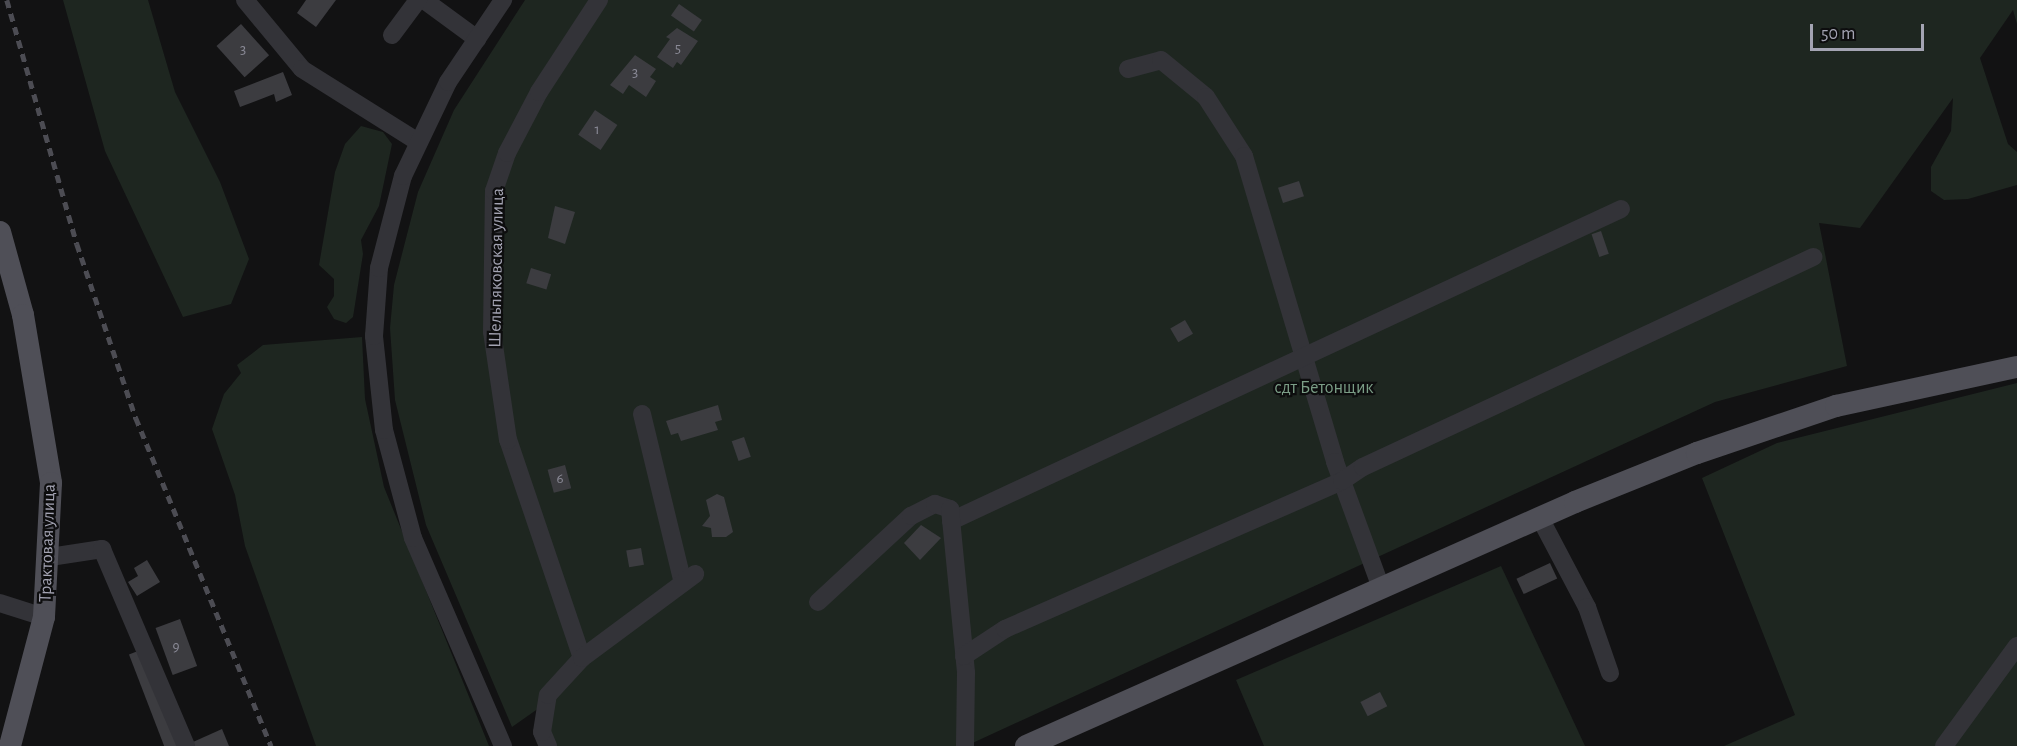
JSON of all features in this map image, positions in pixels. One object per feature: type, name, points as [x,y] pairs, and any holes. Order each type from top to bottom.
[{"type":"main road","name":"Трактовая улица","points":[[0,232],[23,315],[47,452],[50,557],[44,617],[10,746]]},
{"type":"main road","points":[[1026,746],[1540,518],[1697,453],[1836,406],[2017,368]]},
{"type":"street","points":[[245,0],[302,69],[417,141]]},
{"type":"street","points":[[392,35],[418,0]]},
{"type":"street","points":[[424,0],[477,39]]},
{"type":"street","points":[[503,0],[477,39],[417,141],[403,176],[379,268],[375,370],[384,430],[413,538],[503,746]]},
{"type":"street","name":"Шельпяковская улица","points":[[582,658],[508,440],[492,332],[494,191],[507,153],[539,92],[599,0]]},
{"type":"street","points":[[1128,69],[1161,60],[1206,97],[1244,156],[1303,359],[1342,481],[1381,588]]},
{"type":"street","points":[[951,521],[1303,359],[1620,209]]},
{"type":"street","points":[[964,656],[1005,629],[1342,481],[1363,467],[1813,257]]},
{"type":"street","points":[[548,746],[542,732],[548,695],[582,658],[689,579],[642,414]]},
{"type":"street","points":[[818,602],[911,516],[934,504],[950,509],[964,656],[965,746]]},
{"type":"street","points":[[1540,518],[1587,607],[1610,673]]},
{"type":"street","points":[[50,557],[102,549],[186,746]]},
{"type":"street","points":[[0,603],[44,617]]},
{"type":"street","points":[[1944,746],[2017,646]]},
{"type":"green space","points":[[63,0],[148,0],[175,92],[220,182],[249,259],[231,304],[183,317],[105,151]]},
{"type":"green space","name":"сдт Бетонщик","points":[[525,0],[2017,0],[2017,24],[2013,10],[1980,58],[2008,144],[2017,152],[2017,185],[1968,199],[1944,200],[1931,191],[1931,167],[1951,131],[1953,98],[1860,228],[1819,223],[1847,366],[1715,402],[966,746],[551,746],[549,701],[512,727],[426,525],[395,400],[390,328],[394,285],[418,192],[454,110]]},
{"type":"green space","points":[[361,126],[383,132],[392,144],[379,206],[361,240],[363,254],[353,317],[346,323],[334,319],[327,307],[334,296],[334,279],[319,265],[335,172],[345,144]]},
{"type":"green space","points":[[362,337],[365,399],[384,487],[489,746],[316,746],[245,546],[235,495],[212,429],[224,394],[241,373],[237,365],[263,345]]},
{"type":"green space","points":[[2017,383],[2017,746],[1724,746],[1795,715],[1702,478],[1777,443]]},
{"type":"green space","points":[[1501,566],[1585,746],[1264,746],[1236,680]]},
{"type":"building","points":[[306,0],[336,0],[316,27],[297,13]]},
{"type":"building","points":[[679,4],[702,20],[694,32],[671,15]]},
{"type":"building","points":[[241,24],[269,55],[245,77],[216,46]]},
{"type":"building","points":[[677,28],[698,41],[681,65],[677,62],[673,68],[657,57],[670,39],[666,37]]},
{"type":"building","points":[[635,55],[656,69],[650,77],[656,81],[646,97],[629,85],[623,94],[610,85]]},
{"type":"building","points":[[283,72],[292,95],[276,102],[274,94],[240,107],[234,91]]},
{"type":"building","points":[[595,110],[617,125],[601,150],[578,135]]},
{"type":"building","points":[[1299,181],[1304,196],[1283,203],[1278,188]]},
{"type":"building","points":[[555,206],[575,212],[565,244],[548,238]]},
{"type":"building","points":[[1601,231],[1609,254],[1599,257],[1592,234]]},
{"type":"building","points":[[531,268],[551,274],[546,289],[526,283]]},
{"type":"building","points":[[1185,320],[1193,334],[1178,342],[1170,328]]},
{"type":"building","points":[[718,405],[722,420],[715,422],[718,430],[681,441],[678,433],[671,435],[666,421]]},
{"type":"building","points":[[744,437],[751,457],[739,461],[732,441]]},
{"type":"building","points":[[565,465],[571,488],[554,493],[548,470]]},
{"type":"building","points":[[717,494],[724,497],[733,532],[726,537],[712,537],[711,528],[702,526],[710,516],[706,500]]},
{"type":"building","points":[[921,525],[941,538],[920,560],[904,543]]},
{"type":"building","points":[[641,548],[644,565],[629,567],[626,551]]},
{"type":"building","points":[[147,560],[160,582],[137,596],[128,582],[138,576],[134,568]]},
{"type":"building","points":[[1550,563],[1557,578],[1524,594],[1516,579]]},
{"type":"building","points":[[180,619],[197,666],[173,675],[156,628]]},
{"type":"building","points":[[143,649],[180,746],[164,746],[129,654]]},
{"type":"building","points":[[1380,692],[1387,706],[1368,716],[1360,702]]},
{"type":"building","points":[[222,729],[229,746],[195,746],[193,742]]},
{"type":"railway","points":[[7,0],[77,244],[136,418],[271,746]]}]
